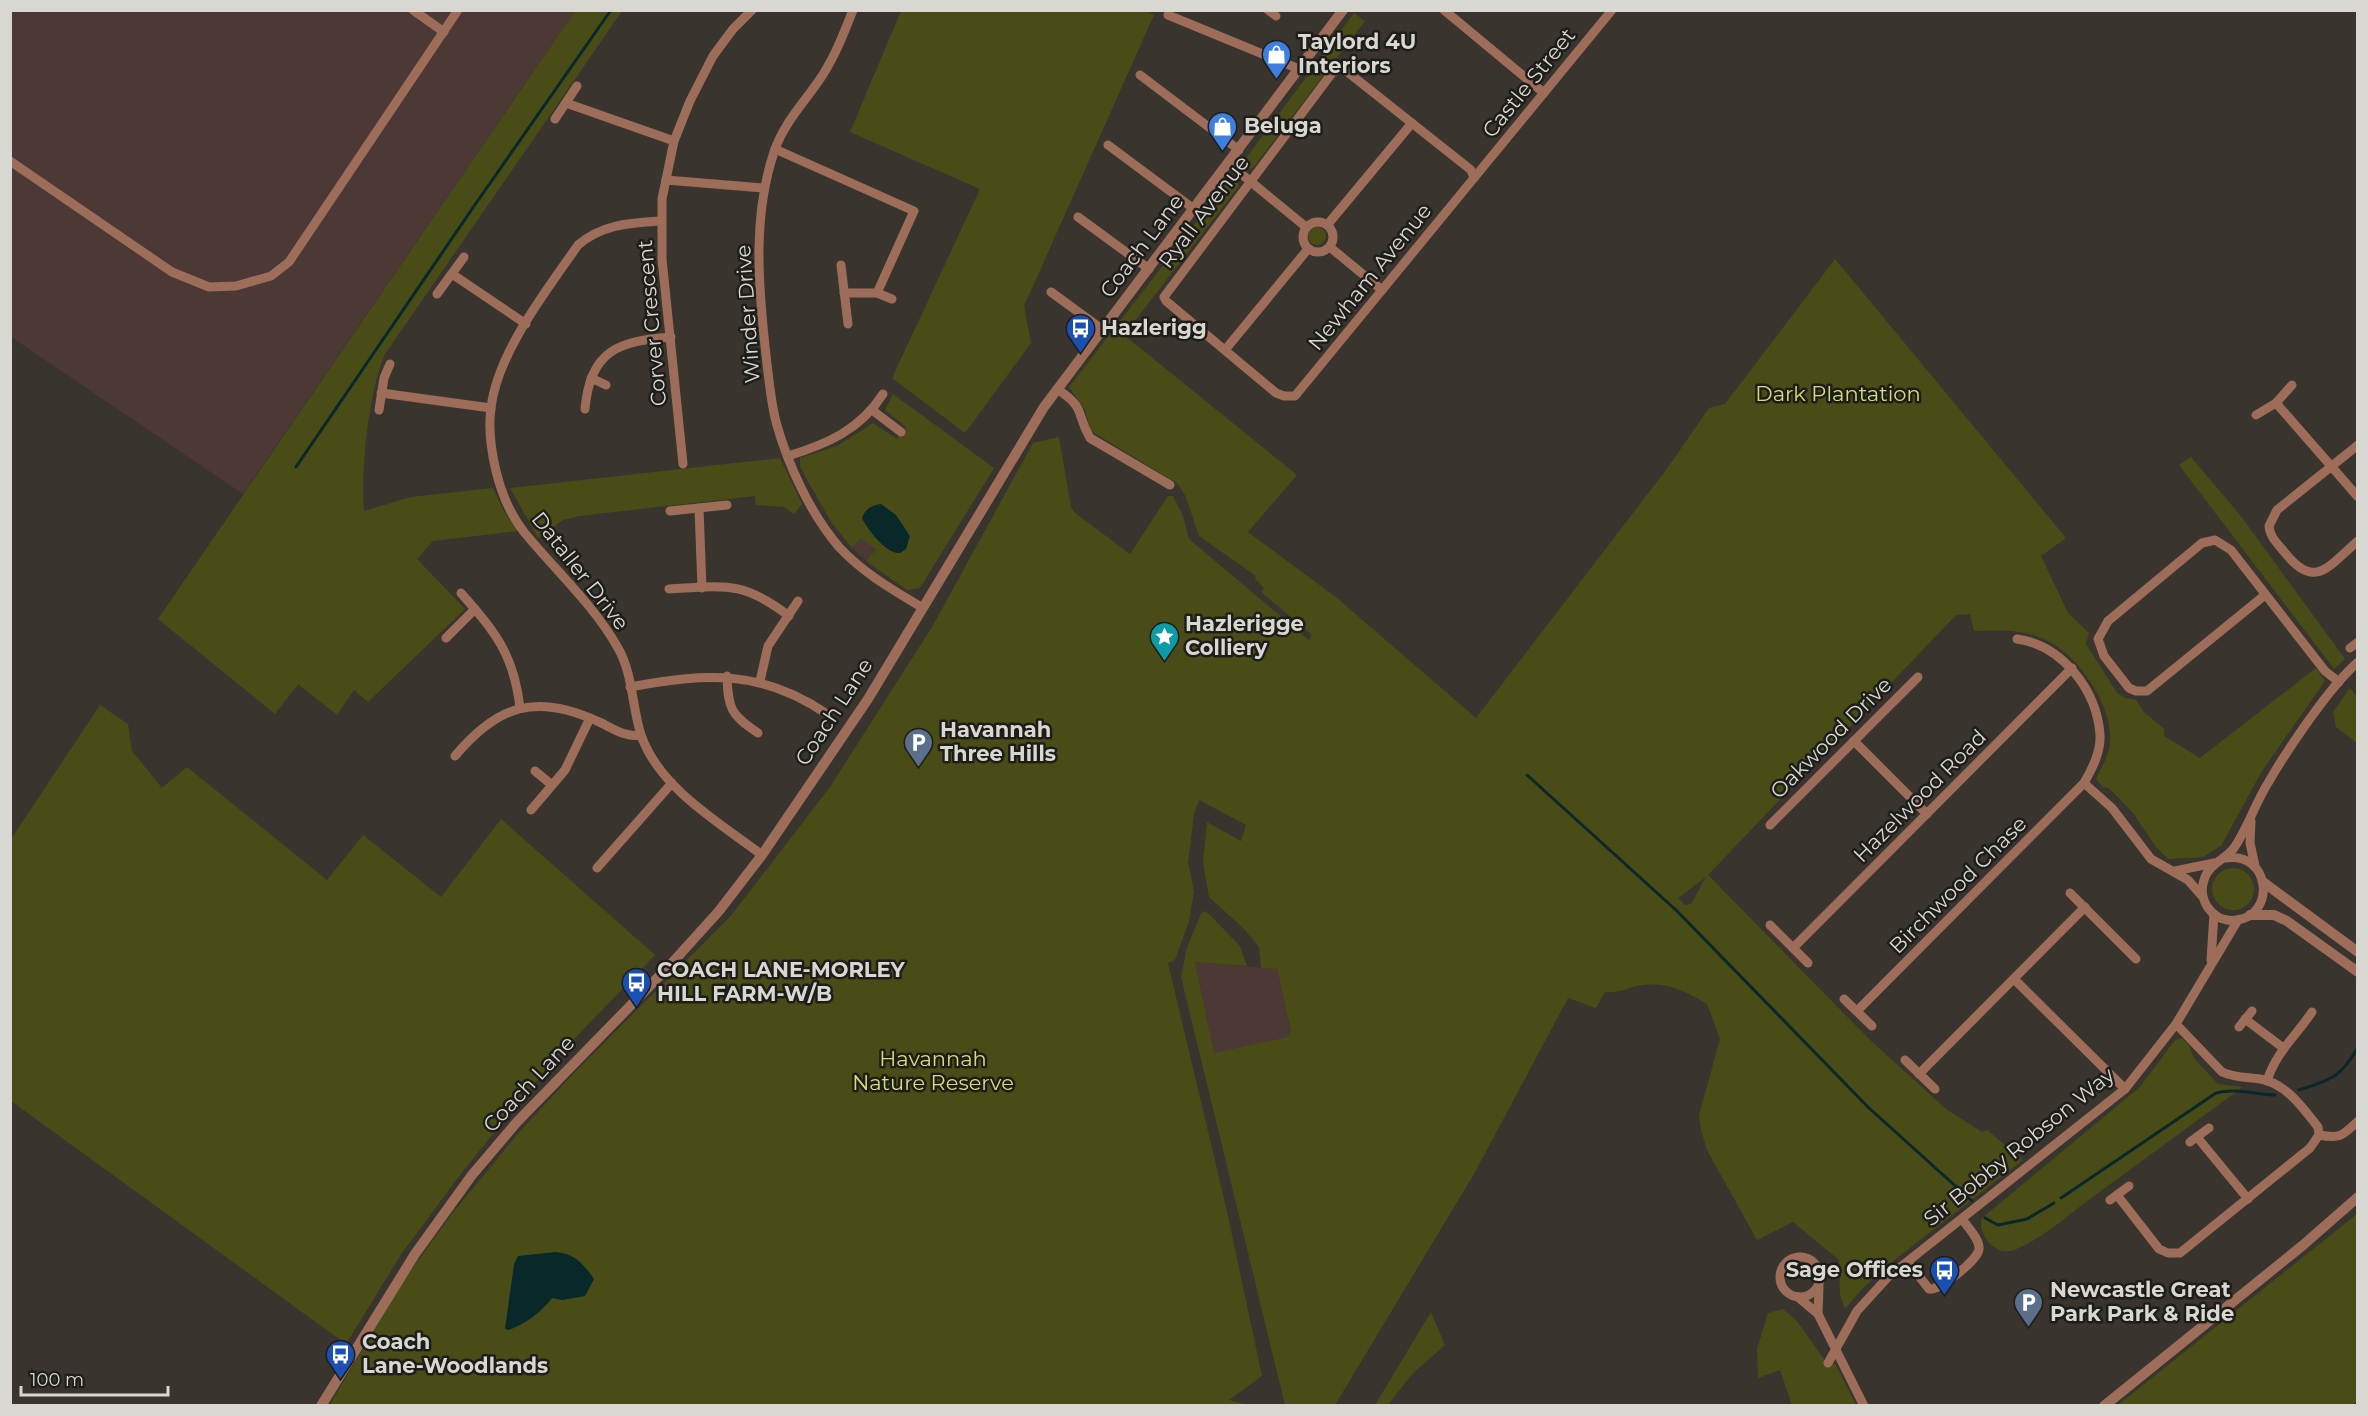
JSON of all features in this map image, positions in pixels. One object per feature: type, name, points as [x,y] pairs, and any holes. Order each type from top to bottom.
[{"type":"street","points":[[413,10],[444,32]]},
{"type":"street","points":[[10,161],[172,272],[209,288],[236,286],[271,276],[288,262],[458,10]]},
{"type":"street","name":"Winder Drive","points":[[853,10],[838,47],[822,75],[800,103],[775,149],[763,188],[758,247],[759,292],[776,419],[788,456],[819,520],[838,546],[861,570],[923,609]]},
{"type":"street","points":[[1444,10],[1544,93]]},
{"type":"street","name":"Castle Street","points":[[1472,174],[1544,93],[1612,10]]},
{"type":"street","name":"Corver Crescent","points":[[683,464],[660,221],[666,180],[681,120],[713,56],[733,29],[751,11]]},
{"type":"street","name":"Coach Lane","points":[[321,1406],[414,1254],[472,1175],[517,1122],[719,911],[762,855],[868,699],[1023,439],[1057,389],[1239,150],[1339,12]]},
{"type":"street","points":[[1168,15],[1299,69]]},
{"type":"street","name":"Ryall Avenue","points":[[1225,350],[1166,301],[1166,292],[1332,73],[1339,69],[1345,70],[1412,123]]},
{"type":"street","points":[[1140,75],[1239,150]]},
{"type":"street","points":[[555,119],[577,86]]},
{"type":"street","points":[[566,103],[674,141]]},
{"type":"street","points":[[1328,224],[1412,123],[1472,174]]},
{"type":"street","points":[[1108,145],[1194,209]]},
{"type":"street","points":[[775,149],[914,211],[877,292]]},
{"type":"street","points":[[1228,164],[1306,227]]},
{"type":"street","name":"Newham Avenue","points":[[1225,350],[1276,393],[1295,396],[1382,290],[1472,174]]},
{"type":"street","points":[[666,180],[763,188]]},
{"type":"street","points":[[1078,217],[1149,269]]},
{"type":"street","name":"Dataller Drive","points":[[660,221],[622,223],[588,236],[578,245],[507,357],[491,408],[490,434],[493,458],[508,507],[522,530],[594,614],[618,648],[646,748],[672,783],[690,800],[762,855]]},
{"type":"street","points":[[1320,222],[1328,224],[1332,229],[1334,239],[1330,248],[1322,252],[1308,249],[1303,235],[1306,227],[1320,222]]},
{"type":"street","points":[[1330,248],[1382,290]]},
{"type":"street","points":[[1225,350],[1308,249]]},
{"type":"street","points":[[437,294],[464,256]]},
{"type":"street","points":[[841,265],[848,324]]},
{"type":"street","points":[[452,274],[526,324]]},
{"type":"street","points":[[844,293],[877,292],[892,299]]},
{"type":"street","points":[[1051,292],[1102,330]]},
{"type":"street","points":[[585,409],[591,378],[604,358],[619,345],[634,340],[671,337]]},
{"type":"street","points":[[379,410],[381,393],[390,364]]},
{"type":"street","points":[[591,378],[606,385]]},
{"type":"street","points":[[2256,415],[2276,403],[2292,385]]},
{"type":"street","points":[[1057,389],[1080,409],[1084,428],[1090,438],[1170,486]]},
{"type":"street","points":[[381,393],[491,408]]},
{"type":"street","points":[[788,456],[848,431],[872,411],[883,394]]},
{"type":"street","points":[[2276,403],[2358,497]]},
{"type":"street","points":[[872,411],[901,432]]},
{"type":"street","points":[[2356,449],[2331,466],[2277,510],[2271,519],[2270,533],[2295,566],[2307,573],[2321,571],[2358,541]]},
{"type":"street","points":[[670,511],[727,505]]},
{"type":"street","points":[[699,508],[702,588]]},
{"type":"street","points":[[2265,595],[2147,691],[2136,691],[2125,685],[2099,646],[2098,635],[2104,625],[2208,541],[2219,541],[2228,547],[2325,671],[2339,682]]},
{"type":"street","points":[[669,590],[728,586],[747,589],[766,598],[789,616]]},
{"type":"street","points":[[461,593],[510,658],[520,708]]},
{"type":"street","points":[[760,681],[768,646],[798,601]]},
{"type":"street","points":[[446,638],[475,609]]},
{"type":"street","points":[[2017,639],[2041,646],[2072,668],[2091,702],[2100,736],[2096,759],[2084,783],[2112,807],[2151,859],[2175,871],[2202,896],[2214,914],[2221,919],[2238,920],[2250,915],[2274,915],[2288,921],[2358,972]]},
{"type":"street","points":[[2226,858],[2252,816],[2275,771],[2339,682],[2358,662]]},
{"type":"street","name":"Hazelwood Road","points":[[1793,948],[2072,668]]},
{"type":"street","points":[[728,676],[730,703],[736,718],[758,733]]},
{"type":"street","points":[[630,687],[696,677],[728,676],[760,681],[791,693],[827,714]]},
{"type":"street","name":"Oakwood Drive","points":[[1770,825],[1918,677]]},
{"type":"street","points":[[455,756],[490,720],[520,708],[539,705],[557,707],[590,718],[628,735],[641,735]]},
{"type":"street","points":[[531,810],[552,785],[579,745],[590,718]]},
{"type":"street","points":[[1854,741],[1928,814]]},
{"type":"street","points":[[535,771],[552,785]]},
{"type":"street","points":[[597,868],[672,783]]},
{"type":"street","name":"Birchwood Chase","points":[[1857,1011],[2084,783]]},
{"type":"street","points":[[2252,816],[2250,843],[2255,866],[2263,882],[2358,951]]},
{"type":"street","points":[[2175,871],[2215,863],[2226,858],[2242,859],[2255,866]]},
{"type":"street","points":[[2202,896],[2205,875],[2215,863]]},
{"type":"street","points":[[2250,915],[2261,900],[2263,882]]},
{"type":"street","points":[[2070,892],[2136,958]]},
{"type":"street","points":[[1919,1074],[2085,907]]},
{"type":"street","name":"Sir Bobby Robson Way","points":[[2211,962],[2214,914]]},
{"type":"street","name":"Sir Bobby Robson Way","points":[[1828,1363],[1865,1301],[1908,1262],[2125,1089],[2176,1024],[2238,920]]},
{"type":"street","points":[[1770,925],[1808,963]]},
{"type":"street","points":[[2014,979],[2125,1089]]},
{"type":"street","points":[[1844,999],[1872,1026]]},
{"type":"street","points":[[2267,1081],[2282,1047],[2297,1034],[2312,1012]]},
{"type":"street","points":[[2245,1019],[2282,1047]]},
{"type":"street","points":[[2176,1024],[2222,1072],[2231,1076],[2267,1081],[2284,1089],[2314,1122],[2319,1135]]},
{"type":"street","points":[[1905,1060],[1935,1089]]},
{"type":"street","points":[[2319,1135],[2335,1138],[2342,1136],[2358,1122]]},
{"type":"street","points":[[2209,1128],[2193,1139],[2248,1199]]},
{"type":"street","points":[[2129,1186],[2114,1197],[2159,1249],[2168,1253],[2180,1253],[2310,1148],[2319,1135]]},
{"type":"street","points":[[2104,1406],[2285,1260],[2358,1197]]},
{"type":"street","points":[[1908,1262],[1929,1288],[1941,1286],[1975,1258],[1979,1250],[1978,1241],[1962,1220]]},
{"type":"street","points":[[1818,1314],[1820,1271],[1812,1261],[1800,1256],[1792,1258],[1782,1268],[1780,1280],[1786,1291],[1798,1297],[1818,1314],[1864,1406]]},
{"type":"street","points":[[1798,1297],[1810,1294],[1819,1284]]},
{"type":"shaded area","points":[[10,11],[575,11],[243,494],[11,337]]},
{"type":"shaded area","points":[[861,537],[876,551],[866,561],[852,548]]},
{"type":"shaded area","points":[[1195,962],[1277,969],[1291,1032],[1287,1037],[1214,1054]]},
{"type":"green space","points":[[1144,10],[1154,15],[1024,306],[1031,343],[965,433],[892,378],[980,189],[850,132],[901,11]]},
{"type":"green space","points":[[575,11],[622,11],[385,354],[374,389],[367,431],[364,511],[411,497],[493,488],[505,513],[518,531],[433,541],[417,559],[465,609],[368,702],[354,690],[337,715],[298,684],[275,714],[158,619]]},
{"type":"green space","points":[[1354,13],[1365,21],[1253,168],[1245,169],[1243,162]]},
{"type":"green space","points":[[1229,180],[1237,180],[1239,186],[1124,335],[1297,475],[1248,532],[1337,598],[1476,718],[1666,470],[1709,408],[1725,404],[1835,259],[2066,538],[2041,556],[2068,613],[2089,633],[2086,644],[2117,693],[2136,700],[2143,711],[2164,729],[2164,736],[2200,758],[2316,668],[2325,681],[2262,771],[2221,846],[2203,857],[2168,859],[2156,847],[2133,813],[2109,788],[2103,787],[2096,779],[2108,753],[2110,734],[2108,718],[2102,702],[2083,671],[2059,647],[2038,636],[2020,632],[1974,631],[1970,614],[1956,615],[1708,875],[1868,1038],[1946,1109],[1982,1132],[1987,1130],[2023,1160],[1888,1265],[1861,1290],[1845,1309],[1840,1294],[1839,1260],[1793,1222],[1757,1240],[1707,1150],[1699,1115],[1720,1039],[1707,1004],[1674,988],[1657,985],[1637,986],[1605,992],[1596,1008],[1568,998],[1474,1174],[1335,1405],[1285,1405],[1181,977],[1187,948],[1202,911],[1208,913],[1240,946],[1247,966],[1195,962],[1214,1053],[1287,1037],[1291,1032],[1277,969],[1261,968],[1259,947],[1244,929],[1209,897],[1203,863],[1207,822],[1241,841],[1246,825],[1199,800],[1194,814],[1188,863],[1194,891],[1189,921],[1175,960],[1168,963],[1226,1207],[1262,1376],[1229,1400],[1248,1405],[329,1406],[402,1283],[451,1215],[521,1130],[576,1071],[730,917],[830,787],[932,627],[1033,443],[1059,437],[1071,507],[1075,513],[1130,554],[1168,496],[1173,496],[1183,516],[1189,539],[1310,641],[1311,634],[1261,592],[1264,588],[1255,579],[1256,576],[1199,536],[1186,497],[1178,484],[1091,431],[1085,410],[1069,387]],"holes":[[[1706,877],[1691,904],[1685,905],[1678,898]]]},
{"type":"green space","points":[[1313,227],[1321,227],[1326,232],[1324,243],[1313,245],[1308,240],[1308,232]]},
{"type":"green space","points":[[893,394],[994,468],[920,588],[907,590],[866,561],[876,550],[861,538],[852,548],[831,522],[800,467],[800,458],[837,446],[873,423],[897,439],[906,427],[885,410]]},
{"type":"green space","points":[[2191,457],[2240,515],[2345,659],[2334,669],[2179,465]]},
{"type":"green space","points":[[780,458],[802,504],[794,514],[784,507],[756,505],[755,496],[579,516],[563,520],[538,538],[510,488]]},
{"type":"green space","points":[[2350,688],[2357,697],[2357,743],[2336,727],[2333,712]]},
{"type":"green space","points":[[100,705],[128,724],[132,751],[162,788],[187,767],[327,880],[363,835],[441,897],[501,819],[655,955],[552,1062],[463,1171],[402,1253],[346,1344],[11,1101],[11,839]]},
{"type":"green space","points":[[2233,868],[2248,874],[2254,889],[2248,904],[2233,910],[2218,904],[2212,889],[2218,874]]},
{"type":"green space","points":[[2182,1038],[2189,1045],[2194,1058],[2218,1084],[2243,1087],[2036,1239],[2007,1251],[1989,1243],[1982,1231],[1982,1218],[2140,1087],[2175,1040]]},
{"type":"green space","points":[[2357,1214],[2358,1401],[2352,1405],[2118,1405]]},
{"type":"green space","points":[[1783,1309],[1797,1321],[1828,1365],[1835,1363],[1856,1405],[1792,1405],[1780,1370],[1758,1378],[1757,1349],[1768,1313]]},
{"type":"green space","points":[[1431,1312],[1445,1345],[1412,1374],[1388,1405],[1375,1405]]},
{"type":"water","points":[[881,504],[896,515],[910,536],[906,549],[900,553],[895,553],[884,546],[862,518],[869,508]]},
{"type":"water","points":[[556,1252],[569,1255],[578,1261],[594,1279],[585,1296],[562,1300],[552,1298],[527,1321],[509,1330],[505,1329],[514,1264],[518,1256]]},
{"type":"waterway","points":[[296,467],[611,10]]},
{"type":"waterway","points":[[1527,775],[1677,911],[1869,1108],[1972,1201]]},
{"type":"waterway","points":[[2299,1090],[2334,1076],[2346,1065],[2358,1047]]},
{"type":"waterway","points":[[2061,1198],[2216,1093],[2237,1091],[2275,1095]]},
{"type":"waterway","points":[[1985,1218],[1998,1225],[2027,1219],[2054,1203]]},
{"type":"place","name":"Taylord 4U Interiors","points":[[1277,80]]},
{"type":"place","name":"Beluga","points":[[1223,152]]},
{"type":"place","name":"Hazlerigg","points":[[1080,354]]},
{"type":"place","name":"Hazlerigge Colliery","points":[[1164,662]]},
{"type":"place","name":"Havannah Three Hills","points":[[919,768]]},
{"type":"place","name":"COACH LANE-MORLEY HILL FARM-W/B","points":[[636,1008]]},
{"type":"place","name":"Sage Offices","points":[[1944,1296]]},
{"type":"place","name":"Newcastle Great Park Park & Ride","points":[[2029,1328]]},
{"type":"place","name":"Coach Lane-Woodlands","points":[[341,1380]]},
{"type":"park label","name":"Dark Plantation","points":[[1838,394]]},
{"type":"park label","name":"Havannah Nature Reserve","points":[[933,1071]]}]
